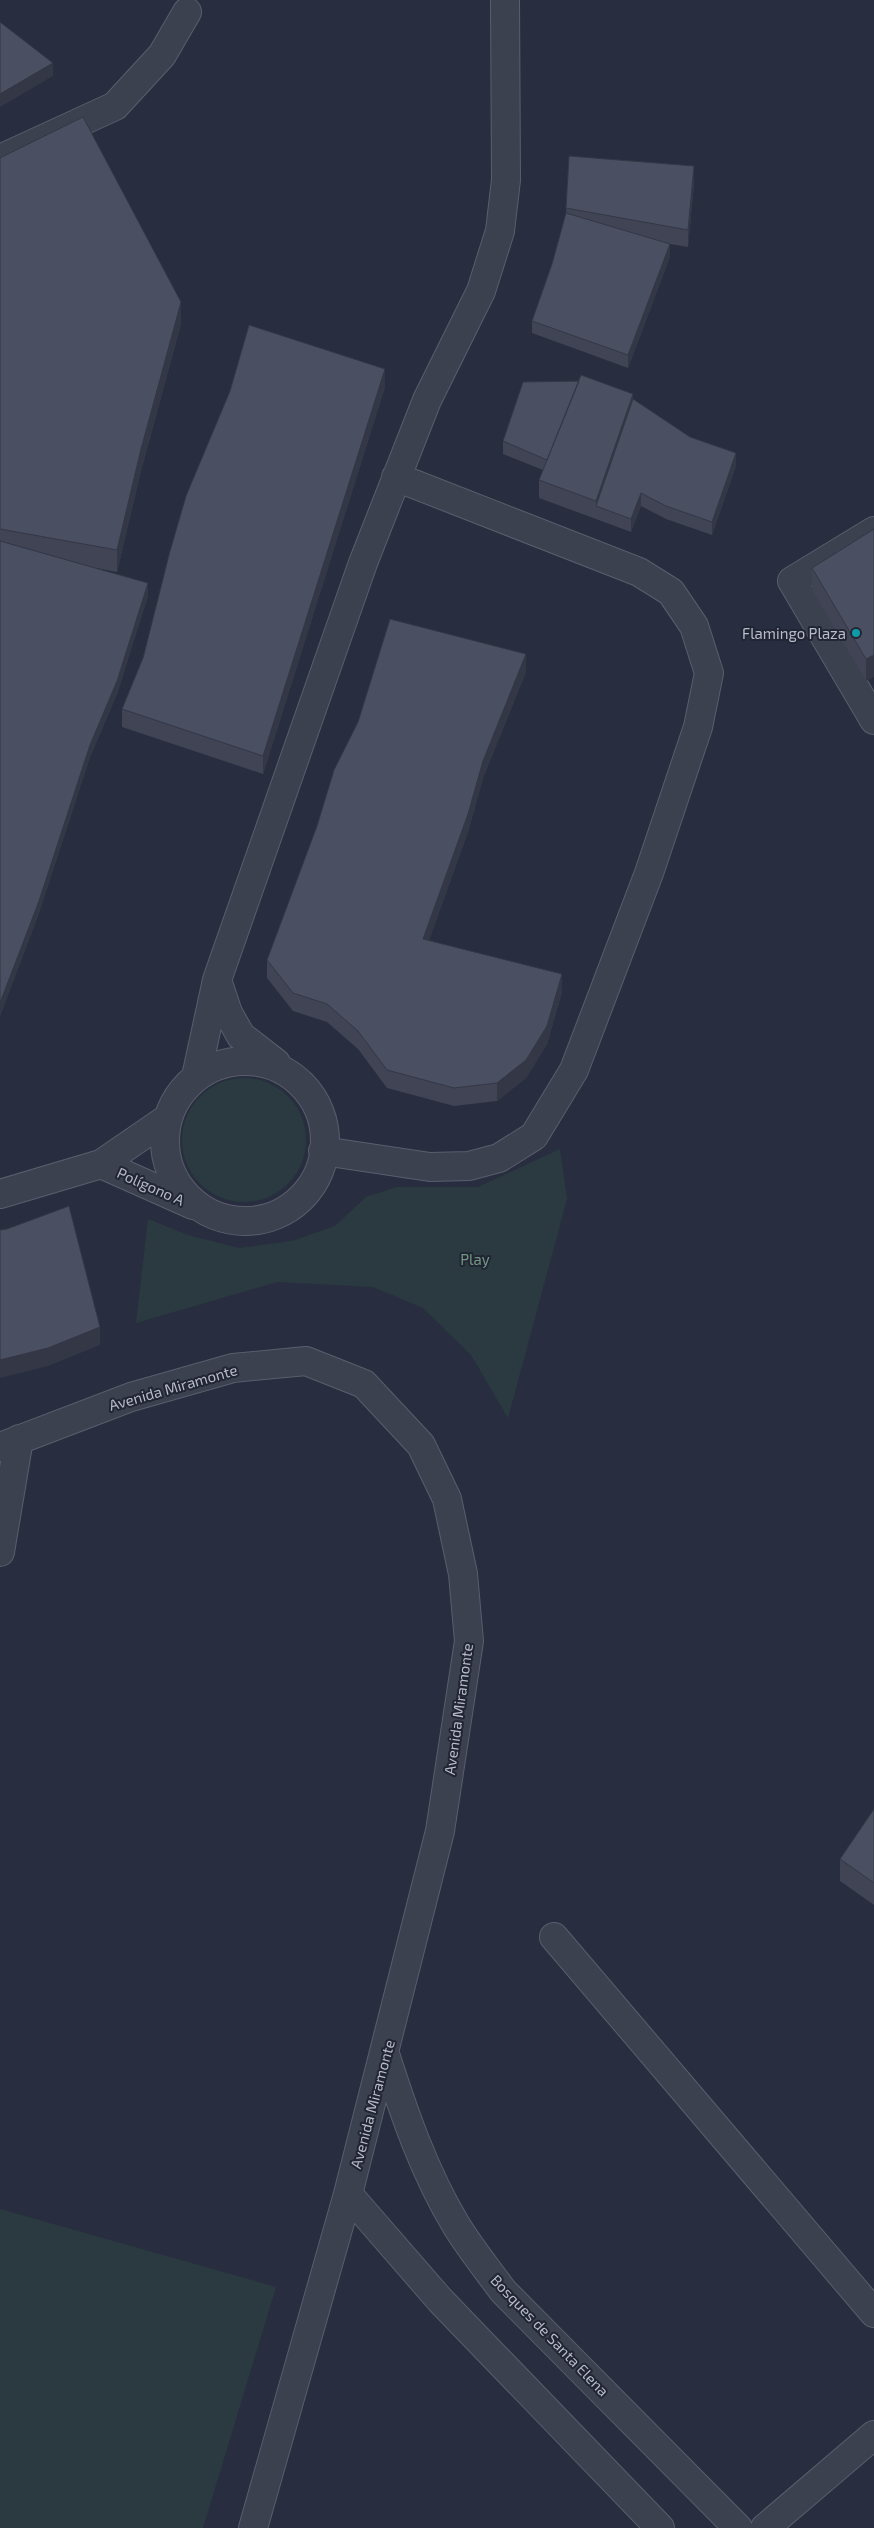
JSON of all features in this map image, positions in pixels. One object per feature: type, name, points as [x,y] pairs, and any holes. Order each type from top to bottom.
[{"type":"street","points":[[196,1077],[217,980],[363,563],[427,400],[482,291],[500,231],[506,180],[505,0]]},
{"type":"street","points":[[0,159],[115,106],[162,55],[187,12]]},
{"type":"street","points":[[323,1151],[430,1167],[469,1166],[499,1158],[534,1136],[574,1070],[602,999],[649,873],[695,736],[709,673],[694,626],[671,592],[640,572],[396,477]]},
{"type":"street","points":[[874,530],[792,581],[874,720]]},
{"type":"street","points":[[217,980],[228,1013],[241,1036],[289,1073],[308,1091],[320,1114],[325,1139],[322,1164],[311,1187],[293,1206],[270,1217],[247,1222],[223,1219],[201,1209],[182,1191],[170,1169],[165,1144],[168,1118],[179,1096],[196,1077],[217,1065],[242,1060],[266,1063],[289,1073]]},
{"type":"street","name":"Polígono A","points":[[0,1194],[101,1164],[168,1118]]},
{"type":"street","name":"Polígono A","points":[[101,1164],[201,1209]]},
{"type":"street","name":"Avenida Miramonte","points":[[9,1443],[131,1397],[233,1368],[306,1361],[364,1384],[421,1445],[447,1499],[463,1574],[469,1642],[440,1831],[348,2194],[253,2528]]},
{"type":"street","points":[[0,1552],[9,1443]]},
{"type":"street","points":[[554,1937],[874,2313]]},
{"type":"street","name":"Bosques de Santa Elena","points":[[385,2054],[404,2114],[444,2203],[482,2263],[503,2291],[738,2528]]},
{"type":"street","points":[[348,2194],[440,2300],[660,2528]]},
{"type":"street","points":[[765,2528],[874,2435]]},
{"type":"green space","points":[[244,1078],[268,1083],[288,1096],[301,1116],[306,1140],[301,1164],[288,1184],[268,1197],[244,1202],[220,1197],[200,1184],[187,1164],[182,1140],[187,1116],[200,1096],[220,1083]]},
{"type":"green space","name":"Play","points":[[560,1149],[567,1199],[508,1418],[471,1355],[423,1308],[373,1287],[277,1282],[136,1323],[148,1219],[188,1235],[239,1248],[292,1241],[335,1226],[366,1197],[397,1187],[478,1187]]},
{"type":"green space","points":[[0,2209],[276,2287],[203,2528],[0,2528]]},
{"type":"building","points":[[0,22],[53,63],[0,94]]},
{"type":"building","points":[[83,117],[181,302],[141,449],[117,550],[0,529],[0,158]]},
{"type":"building","points":[[569,156],[694,166],[688,230],[566,208]]},
{"type":"building","points":[[566,213],[670,244],[628,355],[532,321],[552,264]]},
{"type":"building","points":[[249,325],[385,369],[263,756],[122,709],[143,658],[186,496],[230,391]]},
{"type":"building","points":[[581,375],[633,394],[596,501],[539,480]]},
{"type":"building","points":[[579,381],[547,460],[503,441],[523,382]]},
{"type":"building","points":[[633,399],[690,437],[736,453],[712,522],[666,506],[641,493],[631,519],[596,506]]},
{"type":"building","name":"Flamingo Plaza","points":[[874,529],[874,655],[866,659],[812,568]]},
{"type":"building","points":[[0,541],[148,583],[117,681],[90,745],[39,901],[0,1003]]},
{"type":"building","points":[[390,619],[526,654],[483,761],[468,814],[423,939],[562,974],[547,1026],[526,1060],[497,1083],[454,1088],[387,1070],[358,1031],[327,1004],[293,993],[267,960],[317,826],[334,770],[358,722]]},
{"type":"building","points":[[69,1206],[100,1327],[48,1348],[0,1360],[0,1230]]},
{"type":"building","points":[[874,1809],[874,1883],[840,1859]]},
{"type":"place","name":"Flamingo Plaza","points":[[856,633]]}]
